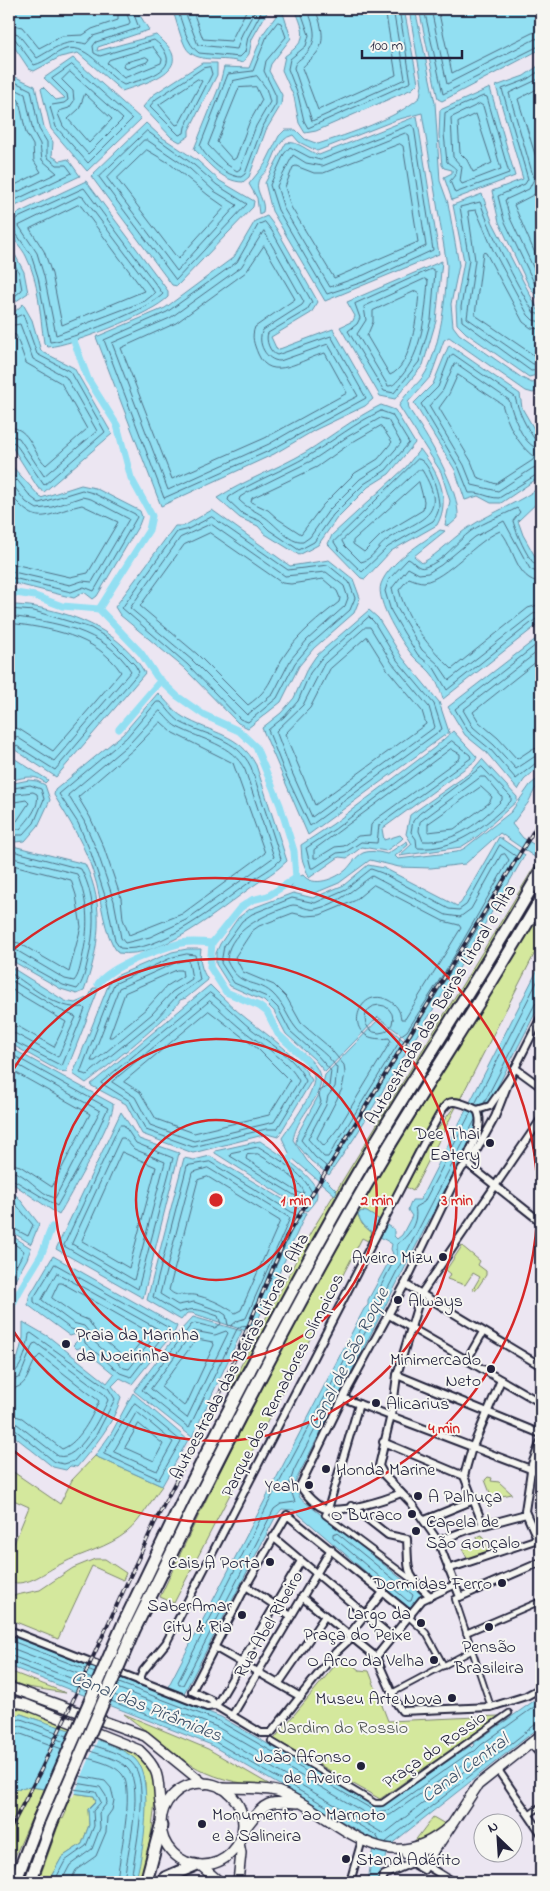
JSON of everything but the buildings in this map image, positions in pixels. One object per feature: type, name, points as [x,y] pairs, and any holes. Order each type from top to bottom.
[{"type":"highway","name":"Autoestrada das Beiras Litoral e Alta","points":[[15,1882],[39,1819],[122,1627],[182,1502],[306,1264],[370,1151],[541,871]]},
{"type":"highway","name":"Autoestrada das Beiras Litoral e Alta","points":[[30,1882],[51,1824],[134,1630],[257,1382],[318,1268],[382,1157],[541,898]]},
{"type":"highway","points":[[146,1882],[162,1820]]},
{"type":"highway","points":[[161,1882],[165,1878],[197,1865]]},
{"type":"highway","points":[[9,1882],[20,1867]]},
{"type":"main road","points":[[9,1687],[145,1736],[204,1784]]},
{"type":"main road","points":[[9,1701],[25,1704],[139,1750],[149,1760],[159,1776],[164,1839],[171,1852],[182,1860],[197,1865],[220,1882]]},
{"type":"main road","points":[[162,1820],[168,1802],[178,1792],[190,1786],[204,1784],[221,1788],[280,1792],[373,1846],[396,1850],[403,1854],[440,1839],[478,1784],[541,1735]]},
{"type":"main road","points":[[197,1865],[220,1861],[231,1854],[239,1843],[243,1831],[243,1818],[239,1806],[221,1788]]},
{"type":"main road","points":[[243,1831],[258,1811],[268,1803],[276,1801],[301,1804]]},
{"type":"main road","points":[[238,1882],[241,1853],[239,1843]]},
{"type":"street","points":[[401,1493],[372,1503],[328,1509],[306,1494],[300,1484],[343,1398],[405,1284],[455,1180],[462,1168],[468,1164],[495,1117],[511,1076],[541,1017]]},
{"type":"street","points":[[515,1068],[541,1087]]},
{"type":"street","points":[[511,1076],[490,1106],[477,1110],[481,1117],[481,1125],[471,1146],[467,1158],[468,1164],[541,1222]]},
{"type":"street","name":"Parque dos Remadores Olímpicos","points":[[139,1681],[143,1671],[166,1643],[382,1222],[440,1114],[446,1106],[455,1100],[477,1110]]},
{"type":"street","points":[[460,1597],[438,1541],[425,1520],[380,1470],[379,1462],[391,1415],[397,1375],[421,1294],[541,1119]]},
{"type":"street","points":[[405,1284],[541,1366]]},
{"type":"street","points":[[389,1315],[541,1403]]},
{"type":"street","points":[[468,1360],[483,1332]]},
{"type":"street","points":[[397,1375],[541,1434]]},
{"type":"street","points":[[483,1525],[464,1476],[473,1447],[501,1380]]},
{"type":"street","points":[[343,1398],[541,1473]]},
{"type":"street","points":[[359,1404],[325,1515],[412,1580],[430,1596]]},
{"type":"street","points":[[541,1441],[531,1470],[526,1514],[540,1538],[541,1547]]},
{"type":"street","points":[[383,1442],[464,1476]]},
{"type":"street","points":[[425,1520],[474,1500]]},
{"type":"street","points":[[351,1506],[392,1536],[407,1539],[409,1571],[412,1580]]},
{"type":"street","points":[[438,1541],[483,1525],[526,1514]]},
{"type":"street","points":[[384,1591],[271,1733],[261,1733],[216,1706],[211,1700],[192,1691],[246,1586],[287,1515],[384,1591],[410,1616],[426,1633],[444,1666]]},
{"type":"street","points":[[273,1537],[392,1637]]},
{"type":"street","points":[[448,1569],[540,1538]]},
{"type":"street","name":"Rua Abel Ribeiro","points":[[232,1716],[332,1549]]},
{"type":"street","points":[[216,1706],[301,1561]]},
{"type":"street","points":[[491,1707],[455,1599],[541,1562]]},
{"type":"street","points":[[376,1657],[422,1600],[454,1585]]},
{"type":"street","points":[[246,1586],[291,1616]]},
{"type":"street","points":[[302,1597],[376,1657],[402,1711],[491,1707],[526,1696],[541,1688]]},
{"type":"street","points":[[466,1634],[541,1601]]},
{"type":"street","points":[[278,1683],[325,1616]]},
{"type":"street","points":[[9,1630],[207,1707],[216,1706]]},
{"type":"street","points":[[214,1647],[259,1671],[301,1697]]},
{"type":"street","points":[[392,1693],[471,1651]]},
{"type":"street","name":"Praça do Rossio","points":[[271,1741],[375,1803],[382,1802],[509,1713]]},
{"type":"street","points":[[531,1744],[541,1755]]},
{"type":"street","points":[[498,1770],[541,1833]]},
{"type":"street","points":[[529,1815],[541,1806]]},
{"type":"street","points":[[382,1882],[384,1875],[412,1862],[424,1870],[440,1839]]},
{"type":"street","points":[[350,1882],[362,1840]]},
{"type":"street","points":[[418,1849],[424,1864],[453,1882]]},
{"type":"green space","points":[[538,861],[505,921],[342,1185],[230,1391],[228,1390],[311,1232]]},
{"type":"green space","points":[[541,881],[541,888],[532,904],[421,1085],[207,1464],[266,1348],[364,1171]]},
{"type":"green space","points":[[541,911],[541,941],[413,1191],[406,1187],[434,1134],[454,1107],[451,1098],[437,1112],[379,1221],[367,1212],[360,1212],[358,1215],[362,1224],[372,1233],[368,1241],[362,1238],[174,1603],[160,1597],[255,1402],[332,1258],[403,1136]]},
{"type":"green space","points":[[462,1246],[480,1261],[478,1265],[486,1271],[486,1275],[476,1290],[473,1289],[480,1277],[473,1273],[465,1285],[447,1279],[451,1274],[446,1270]]},
{"type":"green space","points":[[95,1456],[162,1486],[137,1522],[127,1532],[103,1546],[55,1567],[30,1581],[9,1582],[9,1545],[13,1546],[29,1507],[9,1498],[9,1469],[60,1504],[72,1480]]},
{"type":"green space","points":[[488,1477],[492,1478],[491,1481],[499,1482],[512,1494],[492,1498],[485,1480]]},
{"type":"green space","points":[[482,1535],[489,1552],[468,1560],[462,1549],[478,1543],[477,1537]]},
{"type":"green space","points":[[95,1559],[105,1559],[126,1573],[123,1580],[92,1566],[58,1639],[11,1620],[8,1608],[12,1596],[40,1590],[73,1568]]},
{"type":"green space","name":"Jardim do Rossio","points":[[342,1657],[359,1670],[369,1671],[388,1721],[499,1716],[380,1799],[274,1739]]},
{"type":"green space","points":[[9,1671],[66,1693],[27,1687],[9,1681]]},
{"type":"green space","points":[[9,1707],[29,1711],[121,1747],[144,1762],[153,1775],[155,1796],[150,1844],[142,1882],[135,1882],[145,1812],[145,1782],[135,1759],[105,1744],[21,1714],[9,1718]]},
{"type":"green space","points":[[124,1714],[208,1749],[272,1786],[246,1784],[207,1773],[175,1754]]},
{"type":"green space","points":[[31,1787],[94,1796],[96,1801],[88,1809],[89,1825],[82,1844],[62,1857],[48,1882],[38,1882],[61,1818],[63,1819],[67,1810],[40,1799],[9,1870],[12,1794],[16,1789]]},
{"type":"green space","points":[[433,1817],[445,1824],[434,1834],[414,1842]]},
{"type":"water","points":[[9,9],[136,9],[149,30],[98,47],[97,51],[156,35],[168,46],[173,56],[172,65],[157,78],[122,91],[78,53],[60,57],[34,71],[29,69],[9,39]]},
{"type":"water","points":[[172,9],[269,9],[252,39],[249,54],[242,63],[203,58],[190,52],[185,46]]},
{"type":"water","points":[[295,9],[404,9],[418,83],[412,89],[316,131],[305,133],[299,123],[294,97],[282,70],[285,56],[298,45],[302,36],[301,24]]},
{"type":"water","points":[[409,9],[415,9],[435,103],[440,181],[448,203],[459,265],[451,304],[453,326],[459,334],[522,378],[532,383],[541,381],[541,390],[533,393],[526,391],[449,337],[444,340],[431,376],[408,402],[409,409],[433,447],[454,492],[458,518],[449,526],[445,525],[450,501],[441,472],[399,406],[423,377],[431,360],[442,320],[445,291],[447,265],[422,113],[396,120],[317,151],[299,142],[293,135],[283,140],[257,186],[264,208],[263,212],[259,214],[257,198],[249,184],[265,164],[279,136],[285,130],[296,130],[305,139],[318,144],[358,131],[385,119],[420,97],[422,84]]},
{"type":"water","points":[[419,9],[541,9],[541,49],[442,101],[438,99]]},
{"type":"water","points":[[279,12],[283,13],[291,38],[271,64],[269,71],[282,95],[281,105],[266,130],[249,177],[243,182],[235,181],[222,175],[194,149],[219,87],[224,67],[249,68],[263,34]]},
{"type":"water","points":[[73,58],[141,119],[87,171],[51,129],[41,89],[43,87],[56,100],[65,98],[44,78]]},
{"type":"water","points":[[202,63],[217,63],[217,75],[189,130],[189,136],[180,142],[171,137],[143,107],[153,95]]},
{"type":"water","points":[[541,64],[541,304],[528,284],[499,222],[492,191],[523,179],[496,86],[524,76]]},
{"type":"water","points":[[9,74],[35,86],[44,127],[53,142],[52,156],[60,161],[68,159],[80,176],[9,209]]},
{"type":"water","points":[[490,88],[515,176],[452,200],[444,177],[452,173],[452,170],[444,168],[442,165],[439,135],[440,110]]},
{"type":"water","points":[[417,116],[439,254],[325,301],[272,211],[265,183],[286,143],[295,143],[319,155]]},
{"type":"water","points":[[146,123],[160,136],[198,161],[220,181],[254,201],[253,207],[177,286],[172,285],[91,176]]},
{"type":"water","points":[[86,181],[168,291],[168,297],[146,312],[111,328],[75,341],[48,347],[44,343],[34,276],[26,256],[10,232],[9,222],[12,216]]},
{"type":"water","points":[[482,194],[492,221],[538,310],[541,311],[541,374],[529,377],[466,333],[457,324],[456,306],[464,261],[453,205]]},
{"type":"water","points":[[267,216],[276,228],[318,302],[311,313],[271,337],[277,350],[333,329],[373,399],[365,406],[315,430],[274,454],[161,506],[96,337],[165,308],[234,257],[255,221]]},
{"type":"water","points":[[9,243],[24,272],[28,293],[9,306]]},
{"type":"water","points":[[442,261],[436,321],[423,365],[395,399],[380,396],[340,327],[353,321],[355,316],[347,302]]},
{"type":"water","points":[[23,304],[32,320],[41,351],[74,368],[112,434],[44,492],[38,488],[9,442],[9,317]]},
{"type":"water","points":[[449,345],[520,394],[522,408],[541,441],[541,476],[501,503],[491,503],[478,496],[465,500],[455,470],[414,403],[433,384]]},
{"type":"water","points":[[381,405],[395,410],[415,443],[389,474],[368,487],[337,518],[318,545],[299,555],[265,534],[258,526],[240,518],[217,498],[306,452],[352,421]]},
{"type":"water","points":[[420,449],[432,466],[441,485],[443,505],[437,525],[391,551],[365,579],[361,578],[328,544],[332,535],[406,467]]},
{"type":"water","points":[[11,465],[41,498],[81,485],[95,488],[140,511],[142,517],[139,525],[97,596],[93,599],[84,592],[74,598],[9,582],[9,467]]},
{"type":"water","points":[[541,486],[541,499],[518,521],[523,535],[541,567],[541,622],[443,699],[432,675],[413,656],[391,622],[382,601],[381,584],[385,576],[398,561],[440,530],[445,531],[414,556],[422,563],[471,526]]},
{"type":"water","points":[[212,510],[290,566],[329,560],[353,579],[360,598],[354,613],[314,648],[299,666],[281,702],[248,728],[238,723],[184,668],[120,615],[115,607],[175,526],[184,526]]},
{"type":"water","points":[[9,604],[52,610],[98,628],[124,647],[145,673],[56,777],[9,746]]},
{"type":"water","points":[[369,610],[378,618],[402,657],[439,702],[449,732],[308,835],[262,728],[281,713],[294,698],[306,671],[316,656]]},
{"type":"water","points":[[541,635],[541,765],[524,780],[518,790],[486,752],[465,735],[448,707]]},
{"type":"water","points":[[158,693],[180,715],[233,740],[249,754],[256,765],[287,861],[207,920],[171,941],[153,949],[135,953],[118,953],[109,936],[97,884],[82,844],[54,795],[55,790],[123,734]]},
{"type":"water","points":[[453,731],[477,757],[475,761],[382,829],[384,840],[400,835],[403,838],[386,851],[362,847],[347,858],[339,857],[309,878],[302,859],[301,845],[333,824],[434,748]]},
{"type":"water","points":[[9,755],[48,780],[45,783],[37,778],[28,777],[9,781]]},
{"type":"water","points":[[482,759],[517,797],[517,801],[478,836],[461,847],[399,856],[412,844],[406,834],[410,815],[471,772]]},
{"type":"water","points":[[541,776],[541,784],[535,789],[528,803],[512,824],[523,838],[540,848],[541,856],[539,860],[500,833],[465,864],[431,868],[399,867],[370,860],[339,883],[315,893],[290,888],[296,878],[303,875],[312,881],[324,881],[346,870],[363,853],[372,851],[387,854],[407,841],[408,845],[395,856],[398,859],[457,852],[465,848],[511,812],[530,785]]},
{"type":"water","points":[[29,780],[45,785],[50,800],[38,826],[25,841],[15,842],[9,839],[9,784]]},
{"type":"water","points":[[499,837],[525,855],[458,970],[411,1042],[378,1017],[325,1072],[314,1059],[286,1034],[274,1011],[264,1001],[230,986],[216,964],[216,953],[220,944],[238,918],[250,909],[293,893],[313,898],[344,885],[368,865],[384,868],[457,906],[461,903]]},
{"type":"water","points":[[9,845],[85,864],[96,896],[98,928],[93,959],[84,991],[77,994],[61,989],[9,959]]},
{"type":"water","points":[[201,949],[201,965],[208,980],[186,998],[180,1000],[152,1029],[86,1083],[73,1074],[110,981],[116,976],[172,952]]},
{"type":"water","points":[[541,963],[541,1002],[294,1484],[300,1498],[422,1595],[410,1610],[294,1510],[282,1509],[276,1516],[180,1701],[221,1717],[377,1807],[381,1807],[470,1746],[472,1748],[475,1745],[474,1743],[541,1696],[541,1726],[390,1845],[383,1868],[380,1868],[377,1882],[368,1882],[374,1840],[209,1744],[9,1666],[9,1635],[176,1699],[179,1691],[168,1687],[393,1254],[392,1244],[368,1229],[358,1215],[361,1211],[367,1212],[394,1229],[394,1236],[397,1239],[402,1235],[412,1216],[408,1210],[412,1200],[420,1200]]},
{"type":"water","points":[[9,966],[65,1001],[75,1003],[89,997],[93,988],[99,988],[66,1072],[59,1071],[9,1043]]},
{"type":"water","points":[[210,985],[237,1011],[291,1054],[312,1080],[278,1137],[267,1134],[193,1153],[142,1134],[126,1104],[90,1085]]},
{"type":"water","points":[[379,1019],[410,1046],[355,1137],[329,1175],[311,1161],[296,1143],[297,1135],[321,1091],[325,1075]]},
{"type":"water","points":[[9,1047],[113,1104],[112,1112],[100,1140],[59,1215],[9,1181]]},
{"type":"water","points":[[303,1053],[315,1065],[320,1076],[320,1086],[297,1127],[293,1140],[307,1161],[337,1191],[335,1195],[291,1157],[282,1138],[308,1097],[314,1079],[309,1067],[300,1058]]},
{"type":"water","points":[[121,1112],[139,1139],[179,1153],[143,1298],[56,1249]]},
{"type":"water","points":[[260,1141],[294,1164],[315,1187],[316,1199],[307,1211],[215,1153],[215,1151]]},
{"type":"water","points":[[210,1156],[306,1213],[252,1333],[192,1313],[187,1313],[181,1320],[147,1300],[184,1158],[194,1160]]},
{"type":"water","points":[[9,1190],[18,1197],[39,1224],[31,1244],[9,1230]]},
{"type":"water","points":[[9,1234],[31,1248],[9,1291]]},
{"type":"water","points":[[53,1256],[177,1326],[132,1384],[120,1378],[112,1386],[121,1397],[114,1416],[103,1434],[77,1467],[70,1466],[66,1470],[53,1467],[9,1432],[9,1375],[18,1357],[23,1338],[23,1322],[49,1337],[107,1383],[114,1374],[81,1347],[77,1349],[73,1345],[80,1338],[76,1334],[70,1336],[28,1305],[29,1297]]},
{"type":"water","points":[[193,1317],[242,1331],[192,1437],[134,1391],[179,1332]]},
{"type":"water","points":[[133,1393],[188,1440],[162,1486],[95,1456],[112,1432]]},
{"type":"water","points":[[21,1714],[98,1740],[113,1746],[135,1759],[141,1769],[145,1783],[146,1819],[135,1882],[48,1882],[62,1857],[82,1844],[89,1825],[88,1809],[96,1801],[94,1796],[31,1787],[17,1789],[12,1794],[9,1828],[9,1718]]},
{"type":"pier","points":[[71,1730],[98,1739],[73,1797],[44,1792]]},
{"type":"waterway","points":[[74,341],[88,379],[117,425],[131,478],[152,516],[149,530],[99,609]]},
{"type":"waterway","points":[[9,592],[35,596],[62,606],[99,609],[141,653],[157,677],[177,696],[204,715],[239,731],[256,747],[280,805],[294,851],[296,878],[302,882]]},
{"type":"waterway","points":[[119,729],[161,680]]},
{"type":"waterway","points":[[296,878],[268,896],[252,900],[240,908],[212,943],[210,967],[226,992],[259,1006],[267,1012],[278,1034],[307,1061]]},
{"type":"waterway","points":[[98,984],[113,971],[160,949],[185,942],[212,943]]},
{"type":"waterway","points":[[288,1160],[296,1153]]},
{"type":"waterway","points":[[9,1313],[19,1292],[42,1254],[52,1227]]},
{"type":"waterway","points":[[9,1319],[11,1340],[9,1345]]},
{"type":"railway","points":[[9,1831],[41,1770],[155,1522],[218,1398],[286,1237],[541,819]]},
{"type":"place","name":"Dee Thai Eatery","points":[[490,1143]]},
{"type":"place","name":"Aveiro Mizu","points":[[443,1257]]},
{"type":"place","name":"Always","points":[[398,1300]]},
{"type":"place","name":"Praia da Marinha da Noeirinha","points":[[66,1344]]},
{"type":"place","name":"Minimercado Neto","points":[[491,1369]]},
{"type":"place","name":"Alicarius","points":[[376,1403]]},
{"type":"place","name":"Honda Marine","points":[[326,1469]]},
{"type":"place","name":"Yeah","points":[[309,1485]]},
{"type":"place","name":"A Palhuça","points":[[418,1496]]},
{"type":"place","name":"O Buraco","points":[[412,1514]]},
{"type":"place","name":"Capela de São Gonçalo","points":[[416,1531]]},
{"type":"place","name":"Cais A Porta","points":[[270,1562]]},
{"type":"place","name":"Dormidas Ferro","points":[[502,1583]]},
{"type":"place","name":"SaberAmar City & Ria","points":[[242,1615]]},
{"type":"place","name":"Largo da Praça do Peixe","points":[[421,1623]]},
{"type":"place","name":"Pensão Brasileira","points":[[489,1627]]},
{"type":"place","name":"O Arco da Velha","points":[[434,1660]]},
{"type":"place","name":"Museu Arte Nova","points":[[452,1698]]},
{"type":"place","name":"João Afonso de Aveiro","points":[[361,1766]]},
{"type":"place","name":"Monumento ao Marnoto e à Salineira","points":[[202,1824]]},
{"type":"place","name":"Stand Adérito","points":[[346,1859]]},
{"type":"water label","name":"Canal de São Roque","points":[[347,1358]]},
{"type":"water label","name":"Canal das Pirâmides","points":[[147,1705]]},
{"type":"water label","name":"Canal Central","points":[[464,1767]]}]
